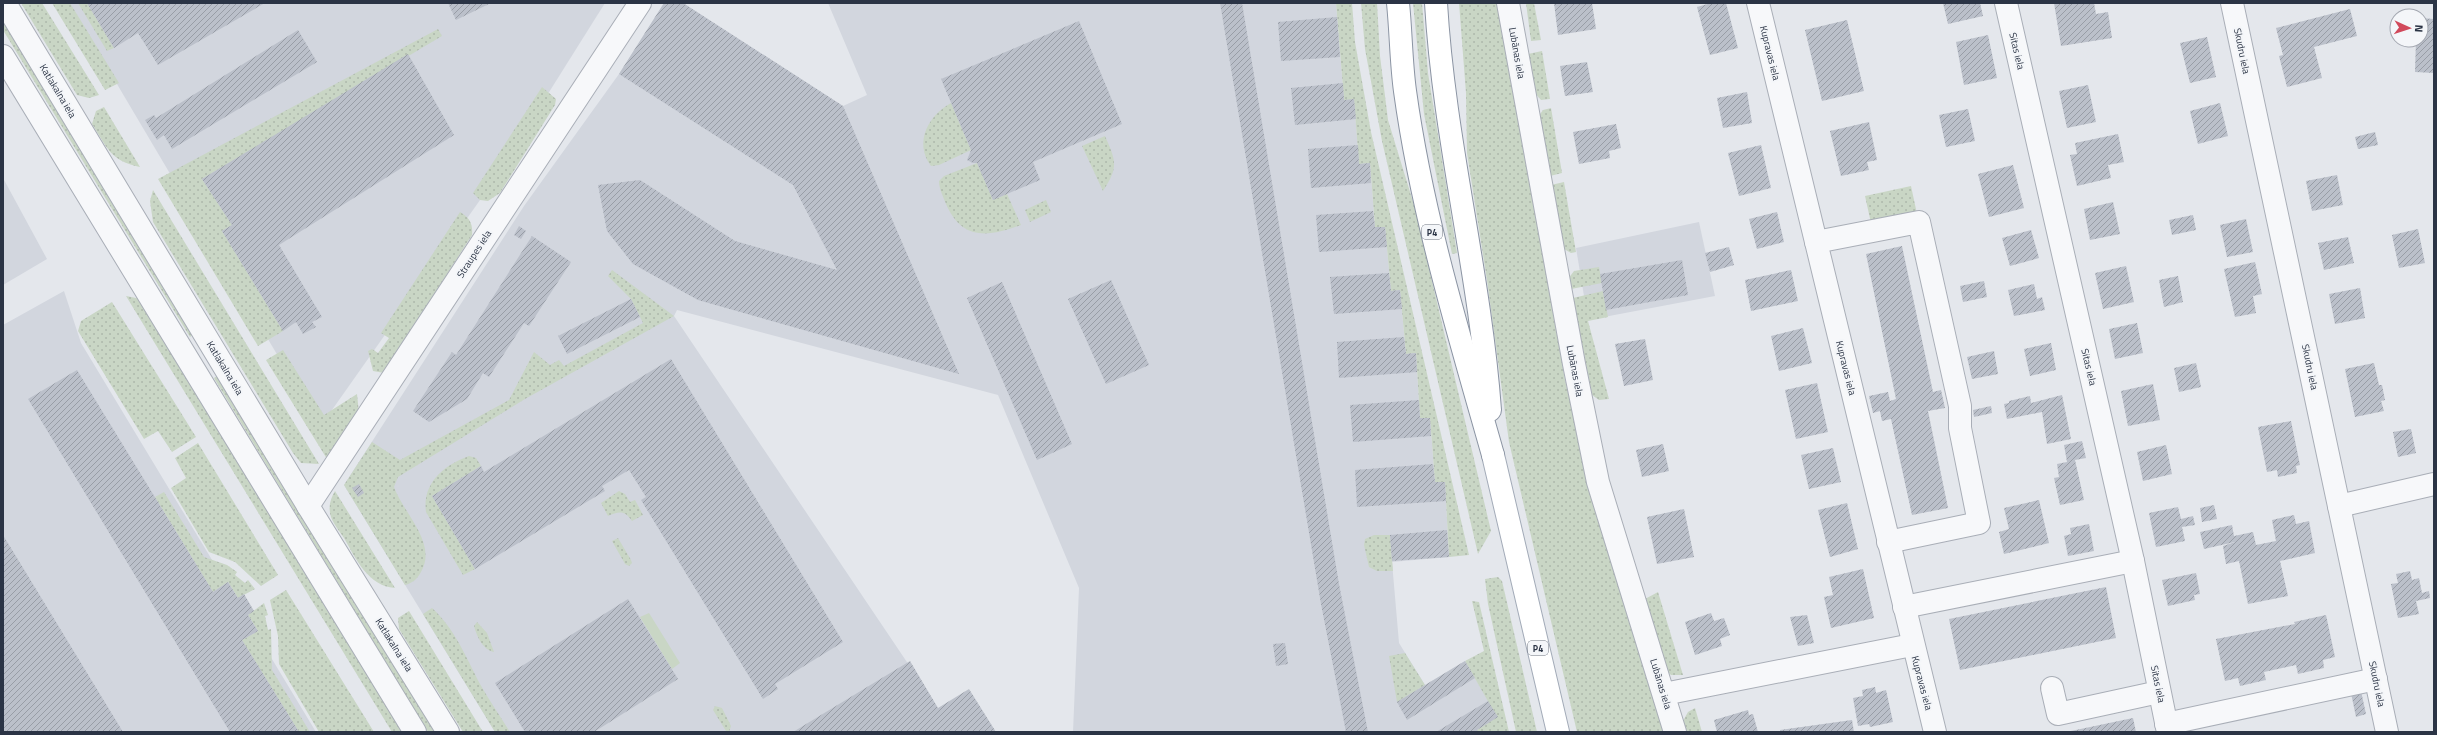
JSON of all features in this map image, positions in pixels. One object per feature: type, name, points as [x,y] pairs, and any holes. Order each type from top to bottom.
[{"type":"main road","name":"P4","points":[[1398,3],[1405,89],[1417,161],[1443,282],[1493,455],[1558,732]]},
{"type":"main road","name":"P4","points":[[1436,3],[1440,58],[1485,354],[1493,455]]},
{"type":"main road","points":[[1440,58],[1444,3]]},
{"type":"street","name":"Katlakalna iela","points":[[5,3],[308,506],[448,732]]},
{"type":"street","name":"Straupes iela","points":[[308,506],[640,3]]},
{"type":"street","name":"Lubānas iela","points":[[1508,3],[1574,364],[1598,482],[1675,732]]},
{"type":"street","name":"Kupravas iela","points":[[1758,3],[1912,645],[1935,732]]},
{"type":"street","name":"Sitas iela","points":[[2006,3],[2132,561],[2167,728]]},
{"type":"street","name":"Skudru iela","points":[[2232,3],[2387,732]]},
{"type":"street","points":[[3,56],[415,732]]},
{"type":"street","points":[[1816,242],[1919,222],[1960,406],[1960,428],[1979,522],[1888,542]]},
{"type":"street","points":[[192,367],[216,352]]},
{"type":"street","points":[[2339,506],[2434,484]]},
{"type":"street","points":[[1904,607],[2132,561]]},
{"type":"street","points":[[1664,694],[1912,645]]},
{"type":"street","points":[[2167,728],[2376,679]]},
{"type":"street","points":[[2052,688],[2058,714],[2159,692]]},
{"type":"shaded area","points":[[69,3],[605,3],[492,183],[320,427]]},
{"type":"shaded area","points":[[664,3],[683,3],[843,106],[867,95],[828,3],[1336,3],[1344,100],[1354,99],[1359,163],[1370,163],[1375,227],[1385,227],[1391,290],[1400,290],[1406,354],[1416,353],[1420,418],[1430,418],[1435,482],[1445,482],[1449,557],[1392,562],[1399,643],[1425,685],[1465,661],[1498,717],[1477,730],[1478,732],[1073,732],[1079,588],[998,395],[677,310],[674,316],[954,732],[495,732],[344,485],[524,206],[619,74]]},
{"type":"shaded area","points":[[3,178],[47,259],[3,285]]},
{"type":"shaded area","points":[[1699,222],[1715,296],[1588,320],[1576,248]]},
{"type":"shaded area","points":[[64,291],[81,343],[316,732],[3,732],[3,325]]},
{"type":"green space","points":[[21,3],[42,3],[99,95],[89,98],[77,95]]},
{"type":"green space","points":[[52,3],[70,3],[119,83],[105,90]]},
{"type":"green space","points":[[78,3],[87,3],[114,48],[107,51]]},
{"type":"green space","points":[[1336,3],[1352,3],[1355,42],[1371,132],[1469,555],[1449,557],[1445,482],[1435,482],[1430,418],[1420,418],[1416,353],[1406,354],[1400,290],[1391,291],[1385,227],[1375,227],[1370,163],[1359,164],[1354,100],[1344,100]]},
{"type":"green space","points":[[1361,3],[1377,3],[1380,56],[1388,120],[1414,205],[1491,531],[1478,554],[1382,141],[1365,49]]},
{"type":"green space","points":[[1413,3],[1422,3],[1428,73],[1457,253],[1452,254],[1424,114]]},
{"type":"green space","points":[[1459,3],[1498,3],[1565,380],[1589,485],[1664,732],[1577,732],[1509,442],[1487,280],[1467,153],[1466,93]]},
{"type":"green space","points":[[1526,3],[1534,3],[1541,40],[1531,41]]},
{"type":"green space","points":[[3,17],[196,332],[190,337],[3,30]]},
{"type":"green space","points":[[438,29],[442,36],[202,179],[232,225],[222,231],[283,331],[258,346],[158,179]]},
{"type":"green space","points":[[1542,51],[1550,99],[1541,100],[1534,92],[1528,54]]},
{"type":"green space","points":[[542,87],[556,99],[555,105],[500,193],[488,201],[480,200],[473,193]]},
{"type":"green space","points":[[951,103],[971,150],[939,165],[931,166],[923,148],[926,130],[936,115]]},
{"type":"green space","points":[[104,107],[140,167],[122,161],[110,152],[92,124],[96,111]]},
{"type":"green space","points":[[1551,108],[1562,173],[1550,176],[1538,117],[1543,110]]},
{"type":"green space","points":[[1105,136],[1112,152],[1114,170],[1103,191],[1082,146]]},
{"type":"green space","points":[[977,163],[993,200],[1007,194],[1021,225],[998,232],[978,233],[968,230],[960,225],[953,216],[941,192],[939,181],[944,176]]},
{"type":"green space","points":[[1564,182],[1576,252],[1571,253],[1564,249],[1551,185]]},
{"type":"green space","points":[[1911,186],[1917,214],[1871,223],[1865,196]]},
{"type":"green space","points":[[153,190],[319,464],[301,463],[293,453],[153,222],[150,201]]},
{"type":"green space","points":[[1046,200],[1051,212],[1030,222],[1025,210]]},
{"type":"green space","points":[[460,212],[470,222],[472,235],[384,373],[373,371],[368,351],[372,349],[378,353],[389,338],[381,333]]},
{"type":"green space","points":[[1599,267],[1602,283],[1571,289],[1568,279],[1574,271]]},
{"type":"green space","points":[[612,270],[674,316],[525,399],[398,477],[394,487],[398,497],[417,528],[425,550],[425,561],[421,572],[418,577],[405,585],[344,485],[372,442],[400,460],[509,400],[534,352],[550,365],[559,360],[564,366],[643,323],[631,299],[608,276]]},
{"type":"green space","points":[[1603,291],[1608,317],[1588,321],[1609,399],[1599,400],[1592,395],[1573,298]]},
{"type":"green space","points":[[126,296],[141,299],[406,732],[392,732]]},
{"type":"green space","points":[[112,302],[196,437],[172,452],[158,431],[144,439],[78,331],[81,321]]},
{"type":"green space","points":[[283,350],[324,415],[357,394],[359,413],[327,459],[266,360]]},
{"type":"green space","points":[[220,374],[435,731],[428,732],[214,378]]},
{"type":"green space","points":[[198,443],[278,575],[261,586],[235,562],[209,552],[171,488],[186,478],[175,458]]},
{"type":"green space","points":[[469,456],[476,458],[481,466],[432,496],[475,569],[463,575],[426,512],[426,502],[431,484],[437,476],[451,464]]},
{"type":"green space","points":[[335,491],[395,588],[386,586],[370,577],[358,563],[344,538],[335,526],[331,517],[330,507]]},
{"type":"green space","points":[[619,491],[625,494],[630,502],[635,500],[643,515],[632,521],[622,512],[608,516],[601,503]]},
{"type":"green space","points":[[164,492],[204,557],[227,565],[237,572],[235,575],[245,583],[248,580],[255,589],[238,598],[228,582],[213,592],[155,497]]},
{"type":"green space","points":[[1374,535],[1390,535],[1393,571],[1377,571],[1369,567],[1364,545],[1365,539]]},
{"type":"green space","points":[[618,538],[631,560],[632,563],[629,566],[625,564],[612,541]]},
{"type":"green space","points":[[1498,577],[1502,581],[1537,732],[1516,732],[1488,604],[1485,579]]},
{"type":"green space","points":[[286,590],[374,732],[319,732],[279,664],[278,636],[270,600]]},
{"type":"green space","points":[[1658,592],[1683,675],[1671,675],[1667,671],[1645,599]]},
{"type":"green space","points":[[1472,601],[1479,602],[1509,732],[1478,732],[1477,730],[1497,717],[1465,661],[1484,651]]},
{"type":"green space","points":[[264,603],[268,615],[265,616],[268,630],[271,629],[272,670],[310,732],[299,732],[242,640],[258,631],[248,615]]},
{"type":"green space","points":[[432,608],[454,634],[480,684],[510,732],[495,732],[423,614]]},
{"type":"green space","points":[[409,611],[483,732],[463,732],[399,629],[398,618]]},
{"type":"green space","points":[[649,613],[680,663],[672,669],[640,617]]},
{"type":"green space","points":[[477,622],[487,633],[494,652],[487,649],[479,639],[474,626]]},
{"type":"green space","points":[[1405,653],[1425,685],[1397,702],[1389,656]]},
{"type":"green space","points":[[715,706],[722,708],[731,726],[729,732],[726,731],[713,710]]},
{"type":"green space","points":[[1695,708],[1702,732],[1687,732],[1683,721],[1688,712]]},
{"type":"building","points":[[87,3],[265,3],[158,65],[138,33],[114,48]]},
{"type":"building","points":[[448,3],[491,3],[456,20]]},
{"type":"building","points":[[664,3],[683,3],[843,106],[959,374],[698,300],[633,264],[607,231],[598,185],[640,180],[735,241],[837,270],[793,185],[619,74]]},
{"type":"building","points":[[1220,3],[1242,3],[1339,584],[1368,732],[1346,732],[1321,604]]},
{"type":"building","points":[[1554,3],[1592,3],[1596,29],[1558,35]]},
{"type":"building","points":[[1711,3],[1726,3],[1738,48],[1710,55],[1697,7]]},
{"type":"building","points":[[1943,3],[1980,3],[1983,16],[1948,24]]},
{"type":"building","points":[[2054,3],[2094,3],[2096,14],[2108,12],[2112,38],[2061,46]]},
{"type":"building","points":[[2350,9],[2357,36],[2314,47],[2322,78],[2287,87],[2279,56],[2283,55],[2276,28]]},
{"type":"building","points":[[1337,17],[1340,57],[1281,61],[1278,22]]},
{"type":"building","points":[[2429,19],[2434,19],[2434,73],[2415,72],[2416,48],[2429,48]]},
{"type":"building","points":[[1847,20],[1864,91],[1822,101],[1805,30]]},
{"type":"building","points":[[1079,21],[1122,124],[1033,162],[1040,180],[993,200],[977,163],[967,160],[971,150],[941,79]]},
{"type":"building","points":[[298,30],[317,62],[172,149],[164,135],[157,140],[145,120],[154,115],[156,118]]},
{"type":"building","points":[[1988,35],[1997,78],[1964,85],[1956,42]]},
{"type":"building","points":[[2207,37],[2216,77],[2190,83],[2180,43]]},
{"type":"building","points":[[408,54],[454,135],[279,245],[322,317],[312,322],[316,327],[303,334],[296,322],[283,331],[222,231],[232,225],[202,179]]},
{"type":"building","points":[[1587,62],[1593,92],[1565,96],[1560,66]]},
{"type":"building","points":[[1343,83],[1344,100],[1354,99],[1356,119],[1295,125],[1291,88]]},
{"type":"building","points":[[2088,85],[2096,122],[2067,128],[2059,91]]},
{"type":"building","points":[[1747,92],[1752,123],[1723,128],[1717,98]]},
{"type":"building","points":[[2220,103],[2228,136],[2198,144],[2190,111]]},
{"type":"building","points":[[1968,109],[1975,141],[1946,147],[1939,115]]},
{"type":"building","points":[[1869,122],[1877,160],[1867,162],[1869,170],[1841,176],[1830,131]]},
{"type":"building","points":[[1616,124],[1621,148],[1609,151],[1610,158],[1579,164],[1573,132]]},
{"type":"building","points":[[2375,132],[2378,145],[2358,149],[2355,137]]},
{"type":"building","points":[[2118,134],[2124,162],[2108,165],[2111,178],[2077,186],[2070,155],[2077,154],[2075,143]]},
{"type":"building","points":[[1358,145],[1359,164],[1370,163],[1371,183],[1311,188],[1308,149]]},
{"type":"building","points":[[1761,145],[1771,188],[1739,196],[1728,153]]},
{"type":"building","points":[[2013,165],[2024,208],[1989,217],[1978,174]]},
{"type":"building","points":[[2337,175],[2343,205],[2312,211],[2306,181]]},
{"type":"building","points":[[2113,202],[2120,234],[2090,240],[2084,209]]},
{"type":"building","points":[[1373,211],[1375,227],[1385,227],[1387,247],[1319,252],[1316,215]]},
{"type":"building","points":[[1777,212],[1784,242],[1757,249],[1749,219]]},
{"type":"building","points":[[2193,215],[2196,230],[2172,235],[2169,220]]},
{"type":"building","points":[[2246,219],[2253,252],[2227,257],[2220,225]]},
{"type":"building","points":[[519,226],[526,231],[521,239],[514,235]]},
{"type":"building","points":[[2418,229],[2425,263],[2399,268],[2392,235]]},
{"type":"building","points":[[2031,230],[2039,258],[2010,266],[2002,238]]},
{"type":"building","points":[[532,236],[571,262],[529,326],[524,323],[489,377],[483,373],[467,399],[429,422],[413,411],[452,352],[456,355]]},
{"type":"building","points":[[2348,237],[2354,263],[2324,270],[2318,243]]},
{"type":"building","points":[[1902,246],[1933,392],[1941,390],[1945,408],[1928,411],[1948,508],[1912,515],[1891,419],[1882,421],[1880,411],[1873,413],[1869,396],[1888,392],[1890,401],[1896,399],[1866,254]]},
{"type":"building","points":[[1729,247],[1734,265],[1710,272],[1705,253]]},
{"type":"building","points":[[1682,260],[1688,295],[1606,310],[1600,274]]},
{"type":"building","points":[[2255,262],[2262,294],[2253,296],[2256,313],[2235,317],[2224,269]]},
{"type":"building","points":[[2126,266],[2134,302],[2103,309],[2095,273]]},
{"type":"building","points":[[1791,270],[1798,301],[1751,311],[1745,280]]},
{"type":"building","points":[[1389,273],[1391,291],[1400,290],[1402,309],[1334,314],[1330,277]]},
{"type":"building","points":[[2178,276],[2183,302],[2164,307],[2159,280]]},
{"type":"building","points":[[1111,280],[1149,365],[1106,384],[1068,299]]},
{"type":"building","points":[[1984,281],[1987,297],[1963,302],[1960,286]]},
{"type":"building","points":[[1002,282],[1072,444],[1037,460],[967,298]]},
{"type":"building","points":[[2034,284],[2037,299],[2042,297],[2045,310],[2014,316],[2008,290]]},
{"type":"building","points":[[2360,288],[2365,318],[2335,324],[2329,294]]},
{"type":"building","points":[[631,299],[640,317],[567,354],[558,336]]},
{"type":"building","points":[[2137,323],[2143,353],[2115,359],[2109,329]]},
{"type":"building","points":[[1803,328],[1812,363],[1779,371],[1771,336]]},
{"type":"building","points":[[1404,337],[1406,354],[1416,353],[1417,372],[1339,378],[1337,342]]},
{"type":"building","points":[[1645,339],[1653,380],[1624,386],[1615,344]]},
{"type":"building","points":[[2051,343],[2056,370],[2030,376],[2024,349]]},
{"type":"building","points":[[1994,351],[1998,374],[1972,379],[1967,357]]},
{"type":"building","points":[[671,359],[843,642],[775,684],[778,689],[763,699],[641,500],[646,497],[629,470],[602,486],[605,491],[475,569],[432,496],[481,466],[484,472]]},
{"type":"building","points":[[2196,363],[2201,387],[2179,392],[2174,368]]},
{"type":"building","points":[[2374,363],[2379,385],[2382,385],[2385,400],[2381,401],[2384,411],[2355,417],[2345,369]]},
{"type":"building","points":[[77,370],[213,592],[228,582],[238,598],[244,594],[254,611],[248,615],[258,631],[242,640],[299,732],[230,732],[28,399]]},
{"type":"building","points":[[1817,383],[1828,432],[1796,439],[1785,390]]},
{"type":"building","points":[[2153,384],[2160,420],[2128,426],[2121,391]]},
{"type":"building","points":[[2062,395],[2071,439],[2047,444],[2042,412],[2007,419],[2004,404],[2009,403],[2009,401],[2030,396],[2031,403]]},
{"type":"building","points":[[1419,400],[1420,418],[1430,418],[1431,436],[1353,442],[1350,405]]},
{"type":"building","points":[[1991,406],[1992,413],[1974,417],[1973,410]]},
{"type":"building","points":[[2291,421],[2300,465],[2296,466],[2297,473],[2278,477],[2277,470],[2267,472],[2258,427]]},
{"type":"building","points":[[2411,429],[2416,453],[2398,457],[2393,432]]},
{"type":"building","points":[[2082,441],[2086,458],[2075,460],[2084,500],[2060,505],[2054,478],[2059,477],[2057,464],[2067,462],[2064,445]]},
{"type":"building","points":[[1663,444],[1669,471],[1642,477],[1636,450]]},
{"type":"building","points":[[2166,445],[2172,474],[2143,481],[2137,452]]},
{"type":"building","points":[[1833,448],[1841,482],[1809,489],[1801,455]]},
{"type":"building","points":[[1433,464],[1435,482],[1445,482],[1446,501],[1357,507],[1355,470]]},
{"type":"building","points":[[359,484],[364,493],[358,497],[352,488]]},
{"type":"building","points":[[2039,500],[2049,543],[2004,554],[1999,532],[2009,529],[2004,508]]},
{"type":"building","points":[[1847,503],[1858,549],[1830,557],[1818,510]]},
{"type":"building","points":[[2214,505],[2217,519],[2202,522],[2200,508]]},
{"type":"building","points":[[2178,507],[2181,519],[2193,516],[2195,525],[2182,527],[2185,541],[2156,547],[2149,513]]},
{"type":"building","points":[[1684,509],[1694,557],[1657,564],[1647,517]]},
{"type":"building","points":[[2294,515],[2296,524],[2309,521],[2315,553],[2280,561],[2288,596],[2248,604],[2239,561],[2226,564],[2223,546],[2235,542],[2204,549],[2200,532],[2232,525],[2234,536],[2253,532],[2256,545],[2276,541],[2272,520]]},
{"type":"building","points":[[2089,524],[2094,551],[2068,556],[2064,536],[2071,534],[2070,528]]},
{"type":"building","points":[[1447,530],[1449,557],[1392,561],[1390,535]]},
{"type":"building","points":[[3,535],[123,732],[3,732]]},
{"type":"building","points":[[1863,569],[1874,618],[1831,628],[1824,597],[1833,595],[1829,577]]},
{"type":"building","points":[[2410,571],[2412,580],[2419,578],[2422,593],[2429,591],[2430,598],[2416,601],[2419,614],[2398,618],[2391,584],[2398,583],[2396,574]]},
{"type":"building","points":[[2196,573],[2200,594],[2194,595],[2195,600],[2168,606],[2162,580]]},
{"type":"building","points":[[2106,587],[2116,638],[1960,670],[1949,619]]},
{"type":"building","points":[[628,599],[678,679],[594,732],[525,732],[495,683]]},
{"type":"building","points":[[1711,613],[1714,621],[1724,618],[1730,635],[1720,639],[1722,646],[1695,655],[1685,622]]},
{"type":"building","points":[[1807,615],[1814,643],[1798,646],[1790,617]]},
{"type":"building","points":[[2326,615],[2335,657],[2323,660],[2324,668],[2298,674],[2296,665],[2264,672],[2266,680],[2240,686],[2238,678],[2225,681],[2216,639],[2295,624],[2294,622]]},
{"type":"building","points":[[1285,643],[1288,664],[1276,666],[1273,644]]},
{"type":"building","points":[[910,661],[938,708],[969,689],[996,732],[793,732]]},
{"type":"building","points":[[1465,661],[1475,678],[1407,720],[1397,702]]},
{"type":"building","points":[[1875,687],[1876,693],[1886,690],[1893,722],[1870,727],[1869,724],[1858,726],[1853,698],[1863,696],[1862,690]]},
{"type":"building","points":[[2361,691],[2366,714],[2356,717],[2351,693]]},
{"type":"building","points":[[1488,701],[1498,717],[1477,730],[1478,732],[1436,732]]},
{"type":"building","points":[[1748,710],[1749,715],[1753,714],[1758,732],[1717,732],[1714,720]]},
{"type":"building","points":[[2133,718],[2136,732],[2071,732],[2071,731]]},
{"type":"building","points":[[1852,720],[1854,732],[1780,732],[1780,730]]}]
